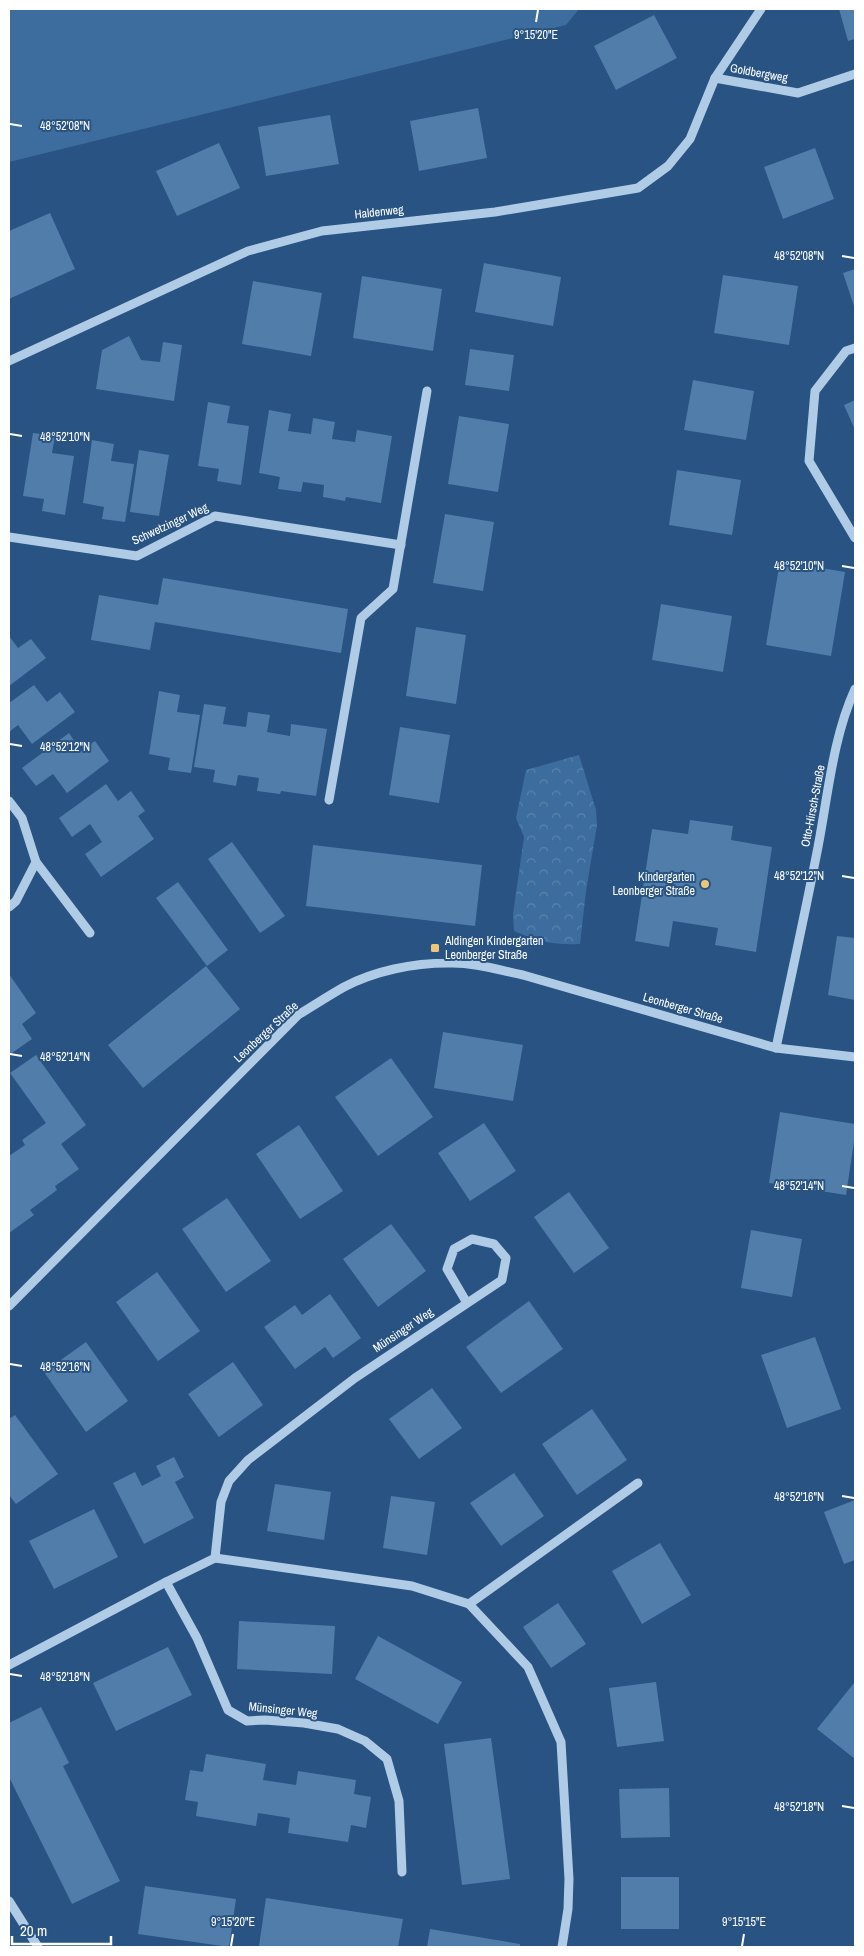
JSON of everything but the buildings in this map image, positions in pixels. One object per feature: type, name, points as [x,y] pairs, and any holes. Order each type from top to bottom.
[{"type":"street","name":"Haldenweg","points":[[9,361],[248,251],[322,231],[495,212],[638,188],[668,166],[690,139],[715,78],[761,9]]},
{"type":"street","name":"Goldbergweg","points":[[715,78],[798,93],[855,74]]},
{"type":"street","points":[[855,348],[846,351],[815,391],[809,460],[855,538]]},
{"type":"street","points":[[330,800],[361,618],[393,590],[427,390]]},
{"type":"street","name":"Schwetzinger Weg","points":[[9,537],[137,556],[215,516],[401,546]]},
{"type":"street","name":"Otto-Hirsch-Straße","points":[[776,1048],[810,890],[838,743],[855,688]]},
{"type":"street","points":[[9,801],[22,818],[36,862],[90,933]]},
{"type":"street","points":[[9,907],[16,902],[36,862]]},
{"type":"street","name":"Leonberger Straße","points":[[9,1306],[298,1015],[344,987],[367,977],[420,966],[448,963],[486,967],[523,974],[776,1048],[855,1057]]},
{"type":"street","name":"Münsinger Weg","points":[[215,1558],[221,1502],[229,1481],[248,1460],[355,1378],[502,1280],[506,1258],[494,1244],[472,1239],[454,1249],[447,1269],[467,1303]]},
{"type":"street","points":[[469,1604],[638,1483]]},
{"type":"street","points":[[9,1665],[215,1558],[412,1586],[469,1604],[528,1667],[561,1742],[569,1879],[568,1909],[562,1947]]},
{"type":"street","name":"Münsinger Weg","points":[[166,1582],[198,1638],[228,1710],[246,1721],[265,1720],[304,1723],[338,1730],[365,1741],[387,1760],[399,1800],[402,1872]]},
{"type":"street","points":[[9,1901],[38,1947]]},
{"type":"green space","points":[[9,9],[579,9],[566,25],[9,162]]},
{"type":"green space","points":[[579,755],[596,810],[597,825],[586,891],[580,944],[562,944],[531,938],[514,931],[513,914],[524,837],[516,818],[526,770]]},
{"type":"place","name":"Kindergarten Leonberger Straße","points":[[705,884]]},
{"type":"place","name":"Aldingen Kindergarten Leonberger Straße","points":[[435,948]]}]
